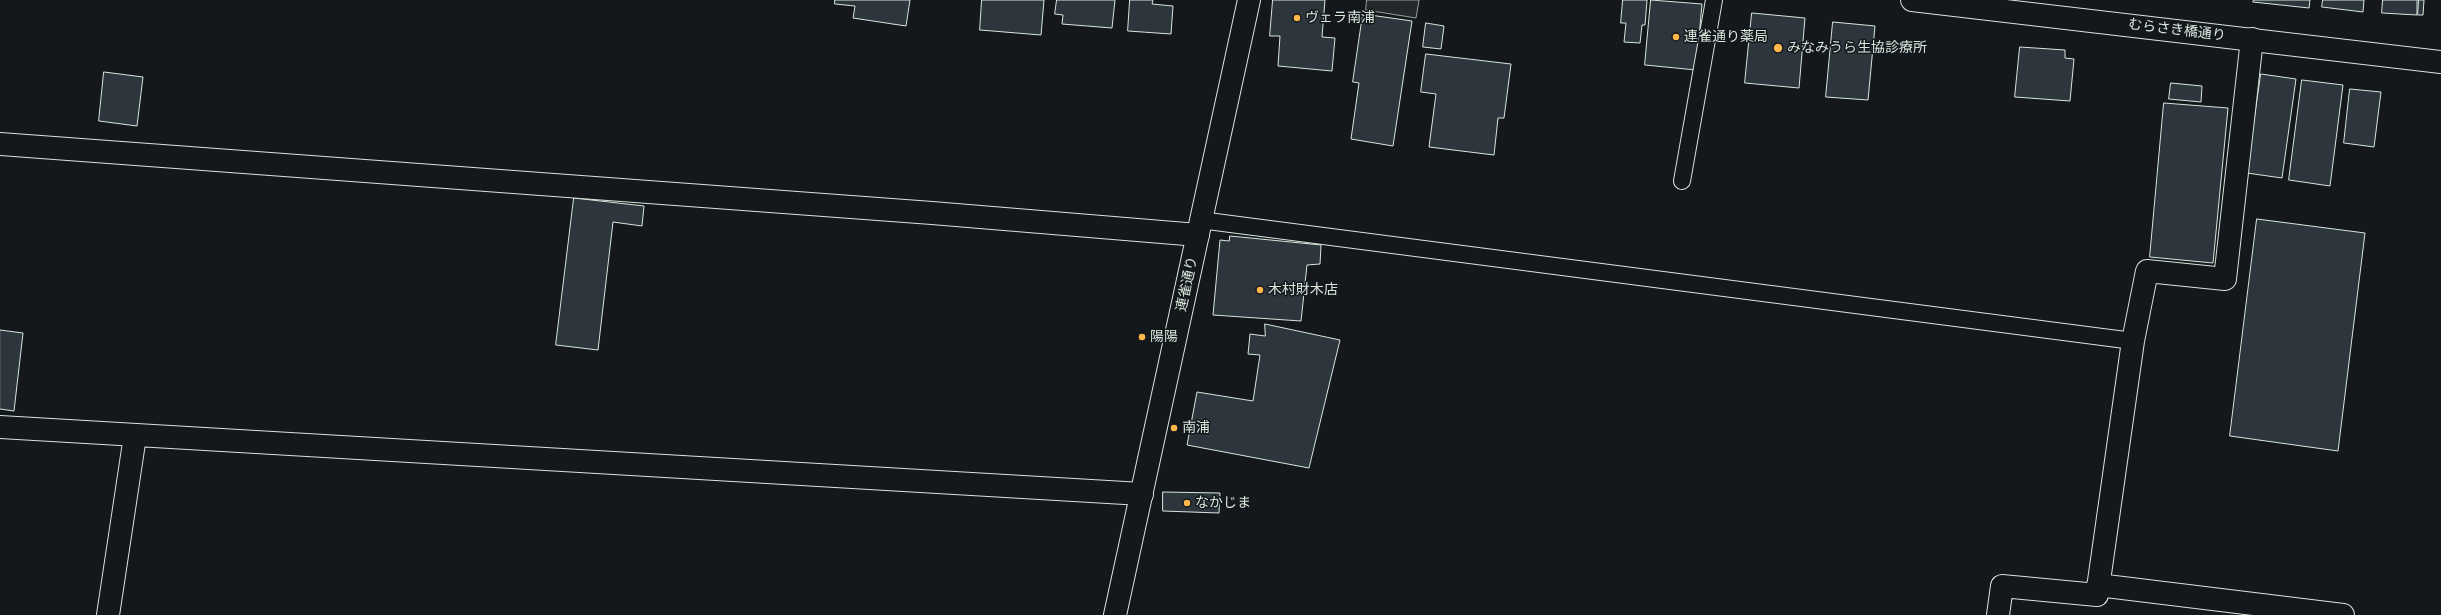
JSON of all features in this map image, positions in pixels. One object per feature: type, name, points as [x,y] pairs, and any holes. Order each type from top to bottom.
[{"type":"street","name":"連雀通り","points":[[1115,615],[1249,0]]},
{"type":"street","name":"むらさき橋通り","points":[[1912,0],[1946,2],[2441,62]]},
{"type":"street","points":[[1998,615],[2002,586],[2097,595],[2133,341],[2147,271],[2225,279],[2252,39]]},
{"type":"street","points":[[0,144],[932,213],[1199,228]]},
{"type":"street","points":[[0,428],[1142,494]]},
{"type":"street","points":[[108,615],[136,436]]},
{"type":"street","points":[[2098,585],[2343,615]]},
{"type":"lane","points":[[1682,181],[1714,0]]},
{"type":"lane","points":[[1199,228],[2133,341]]},
{"type":"shaded area","points":[[1367,0],[1419,0],[1416,18],[1366,10]]},
{"type":"building","points":[[835,0],[910,0],[906,26],[853,18],[855,6],[835,4]]},
{"type":"building","points":[[982,0],[1044,0],[1041,35],[980,30]]},
{"type":"building","points":[[1057,0],[1115,0],[1112,28],[1062,24],[1063,15],[1055,14]]},
{"type":"building","points":[[1130,0],[1153,0],[1152,4],[1173,6],[1171,34],[1128,31]]},
{"type":"building","name":"ヴェラ南浦","points":[[1273,0],[1325,0],[1322,37],[1335,38],[1332,71],[1278,66],[1280,36],[1270,36]]},
{"type":"building","points":[[1623,0],[1647,0],[1645,25],[1642,25],[1640,43],[1624,42],[1626,23],[1621,23]]},
{"type":"building","points":[[1651,0],[1702,4],[1696,70],[1645,65]]},
{"type":"building","points":[[2254,0],[2310,0],[2309,8],[2253,2]]},
{"type":"building","points":[[2323,0],[2364,0],[2363,12],[2322,7]]},
{"type":"building","points":[[2383,0],[2417,0],[2417,15],[2382,13]]},
{"type":"building","points":[[2419,0],[2424,0],[2423,15],[2418,15]]},
{"type":"building","points":[[1752,13],[1805,18],[1799,88],[1745,83]]},
{"type":"building","points":[[1363,14],[1412,21],[1393,146],[1351,139],[1359,83],[1353,82]]},
{"type":"building","points":[[1833,22],[1875,26],[1868,100],[1826,97]]},
{"type":"building","points":[[1426,23],[1444,26],[1441,49],[1423,47]]},
{"type":"building","points":[[2020,47],[2065,50],[2065,58],[2074,59],[2070,101],[2015,97]]},
{"type":"building","points":[[1426,54],[1511,64],[1504,118],[1498,118],[1494,155],[1429,147],[1436,94],[1421,92]]},
{"type":"building","points":[[104,72],[143,77],[137,126],[99,121]]},
{"type":"building","points":[[2261,74],[2296,79],[2282,178],[2247,173]]},
{"type":"building","points":[[2302,80],[2343,85],[2330,186],[2289,180]]},
{"type":"building","points":[[2171,83],[2202,86],[2201,102],[2169,99]]},
{"type":"building","points":[[2350,89],[2381,92],[2374,147],[2344,143]]},
{"type":"building","points":[[2164,103],[2228,108],[2213,263],[2150,257]]},
{"type":"building","points":[[574,198],[644,206],[642,226],[613,222],[598,350],[556,345]]},
{"type":"building","points":[[2257,219],[2365,233],[2338,451],[2230,436]]},
{"type":"building","name":"木村財木店","points":[[1230,236],[1321,245],[1320,264],[1307,265],[1301,321],[1213,315],[1220,240],[1229,241]]},
{"type":"building","points":[[1265,324],[1340,340],[1309,468],[1187,445],[1197,392],[1253,401],[1260,355],[1248,354],[1250,334],[1265,336]]},
{"type":"building","points":[[0,330],[23,333],[14,411],[0,409]]},
{"type":"building","points":[[1163,492],[1220,493],[1219,513],[1163,511]]},
{"type":"place","name":"ヴェラ南浦","points":[[1297,18]]},
{"type":"place","name":"連雀通り薬局","points":[[1676,37]]},
{"type":"place","name":"みなみうら生協診療所","points":[[1778,48]]},
{"type":"place","name":"木村財木店","points":[[1260,290]]},
{"type":"place","name":"陽陽","points":[[1142,337]]},
{"type":"place","name":"南浦","points":[[1174,428]]},
{"type":"place","name":"なかじま","points":[[1187,503]]}]
